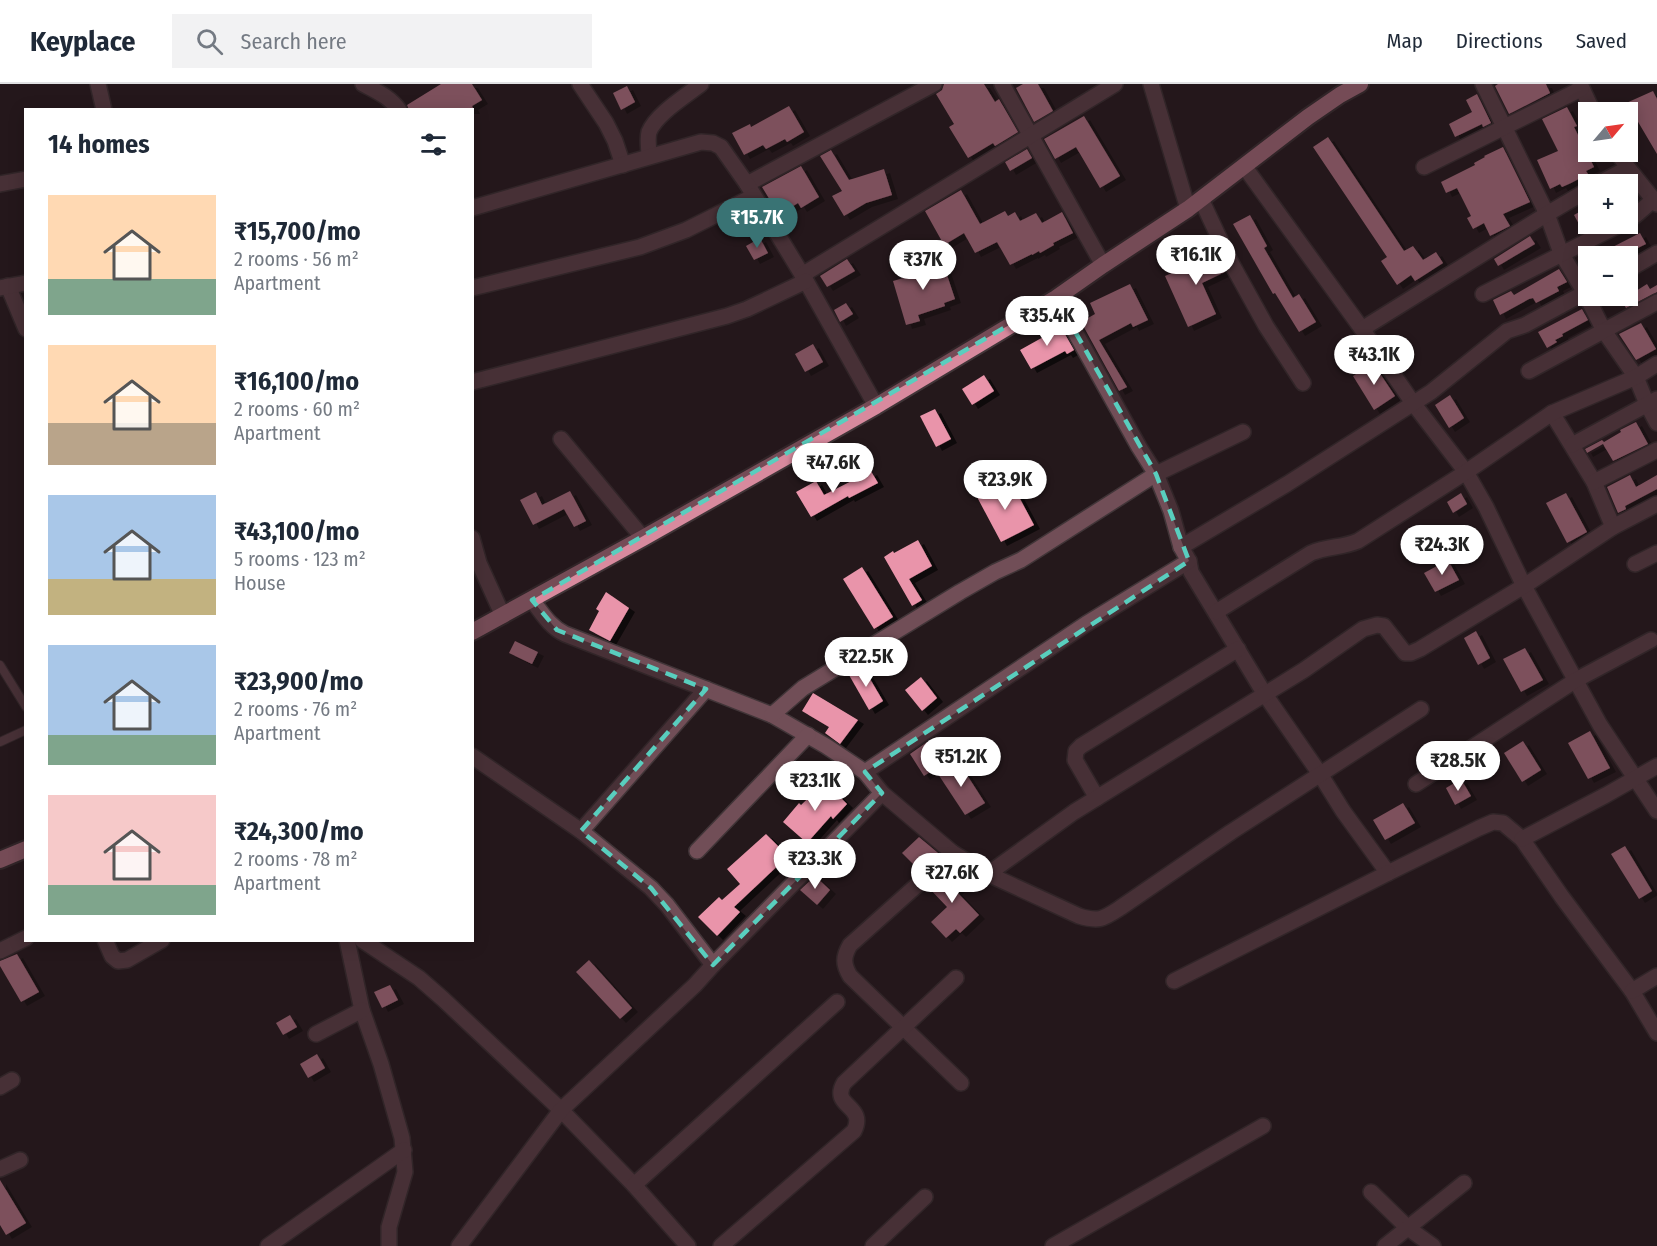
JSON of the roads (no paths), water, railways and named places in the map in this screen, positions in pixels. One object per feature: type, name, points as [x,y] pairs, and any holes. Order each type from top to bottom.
[{"type":"highway","points":[[474,631],[876,406],[1056,298],[1194,204],[1308,117],[1360,84]]},
{"type":"highway","points":[[0,860],[24,850]]},
{"type":"street","points":[[98,84],[104,108]]},
{"type":"street","points":[[363,84],[386,96],[398,108]]},
{"type":"street","points":[[580,84],[606,123],[623,165]]},
{"type":"street","points":[[649,156],[648,134],[653,125],[701,84]]},
{"type":"street","points":[[474,287],[647,244],[686,230],[750,190],[934,84]]},
{"type":"street","points":[[1002,84],[1102,265]]},
{"type":"street","points":[[474,381],[747,309],[804,278],[1115,84]]},
{"type":"street","points":[[1151,84],[1194,204],[1230,259],[1266,326],[1303,383]]},
{"type":"street","points":[[1483,84],[1547,214],[1562,253],[1578,278]]},
{"type":"street","points":[[1424,167],[1581,86],[1588,102]]},
{"type":"street","points":[[474,207],[649,156],[701,142],[713,143],[721,147],[750,190],[804,278],[876,406]]},
{"type":"street","points":[[1624,162],[1655,202],[1638,213]]},
{"type":"street","points":[[1244,166],[1413,403],[1466,472],[1486,507],[1524,586],[1600,725],[1657,811]]},
{"type":"street","points":[[1617,174],[1628,168]]},
{"type":"street","points":[[0,184],[24,179]]},
{"type":"street","points":[[1362,329],[1578,196]]},
{"type":"street","points":[[1483,294],[1601,234]]},
{"type":"street","points":[[1638,264],[1657,253]]},
{"type":"street","points":[[24,283],[4,287],[24,325]]},
{"type":"street","points":[[1181,548],[1287,484],[1413,403],[1445,381],[1507,331],[1525,325],[1578,297]]},
{"type":"street","points":[[1056,298],[1156,474],[1171,512],[1181,548],[1189,561],[1191,572],[1264,693],[1343,811],[1388,873]]},
{"type":"street","points":[[1529,371],[1657,302]]},
{"type":"street","points":[[1593,306],[1604,331],[1652,402],[1657,423]]},
{"type":"street","points":[[1216,612],[1311,553],[1321,549],[1347,546],[1358,541],[1466,472],[1552,413],[1636,378],[1657,364]]},
{"type":"street","points":[[1572,445],[1652,402]]},
{"type":"street","points":[[1552,413],[1594,482],[1613,526]]},
{"type":"street","points":[[772,715],[803,688],[960,592],[1021,560],[1156,474],[1243,432]]},
{"type":"street","points":[[561,439],[643,538]]},
{"type":"street","points":[[1594,482],[1657,450]]},
{"type":"street","points":[[988,874],[1074,812],[1370,626],[1384,626],[1405,653],[1411,653],[1524,586],[1613,526],[1657,504]]},
{"type":"street","points":[[474,545],[479,563],[502,616]]},
{"type":"street","points":[[1635,564],[1657,553]]},
{"type":"street","points":[[865,772],[1069,635],[1189,561]]},
{"type":"street","points":[[532,600],[557,630],[772,715],[808,735],[865,772],[882,794],[953,853],[988,874],[1078,916],[1094,920],[1107,917],[1231,831],[1421,709]]},
{"type":"street","points":[[1416,784],[1576,680],[1652,640]]},
{"type":"street","points":[[1097,798],[1075,760],[1076,751],[1238,649]]},
{"type":"street","points":[[581,831],[706,689]]},
{"type":"street","points":[[697,850],[808,735]]},
{"type":"street","points":[[474,757],[581,831],[651,888],[713,964]]},
{"type":"street","points":[[1522,839],[1657,766]]},
{"type":"street","points":[[459,1246],[561,1110],[687,992],[882,794]]},
{"type":"street","points":[[1174,981],[1493,822],[1503,823],[1522,839],[1632,991],[1657,1033]]},
{"type":"street","points":[[953,853],[850,945],[845,954],[844,965],[850,976],[961,1083]]},
{"type":"street","points":[[0,951],[24,939]]},
{"type":"street","points":[[106,942],[112,956],[118,961],[127,960],[158,942]]},
{"type":"street","points":[[347,942],[362,1010],[381,1064],[404,1150],[405,1172],[390,1227],[389,1246]]},
{"type":"street","points":[[365,942],[419,978],[561,1110],[634,1185],[688,1246]]},
{"type":"street","points":[[1632,991],[1657,976]]},
{"type":"street","points":[[721,1246],[854,1131],[858,1118],[842,1100],[840,1089],[844,1083],[956,978]]},
{"type":"street","points":[[634,1185],[837,1002]]},
{"type":"street","points":[[316,1034],[362,1010]]},
{"type":"street","points":[[1053,1246],[1263,1126]]},
{"type":"street","points":[[268,1246],[404,1150]]},
{"type":"street","points":[[0,1169],[20,1160]]},
{"type":"street","points":[[1385,1246],[1464,1183]]},
{"type":"street","points":[[1371,1192],[1408,1228],[1433,1246]]},
{"type":"street","points":[[873,1246],[925,1197]]},
{"type":"lane","points":[[0,665],[24,704]]},
{"type":"lane","points":[[0,742],[24,731]]}]
